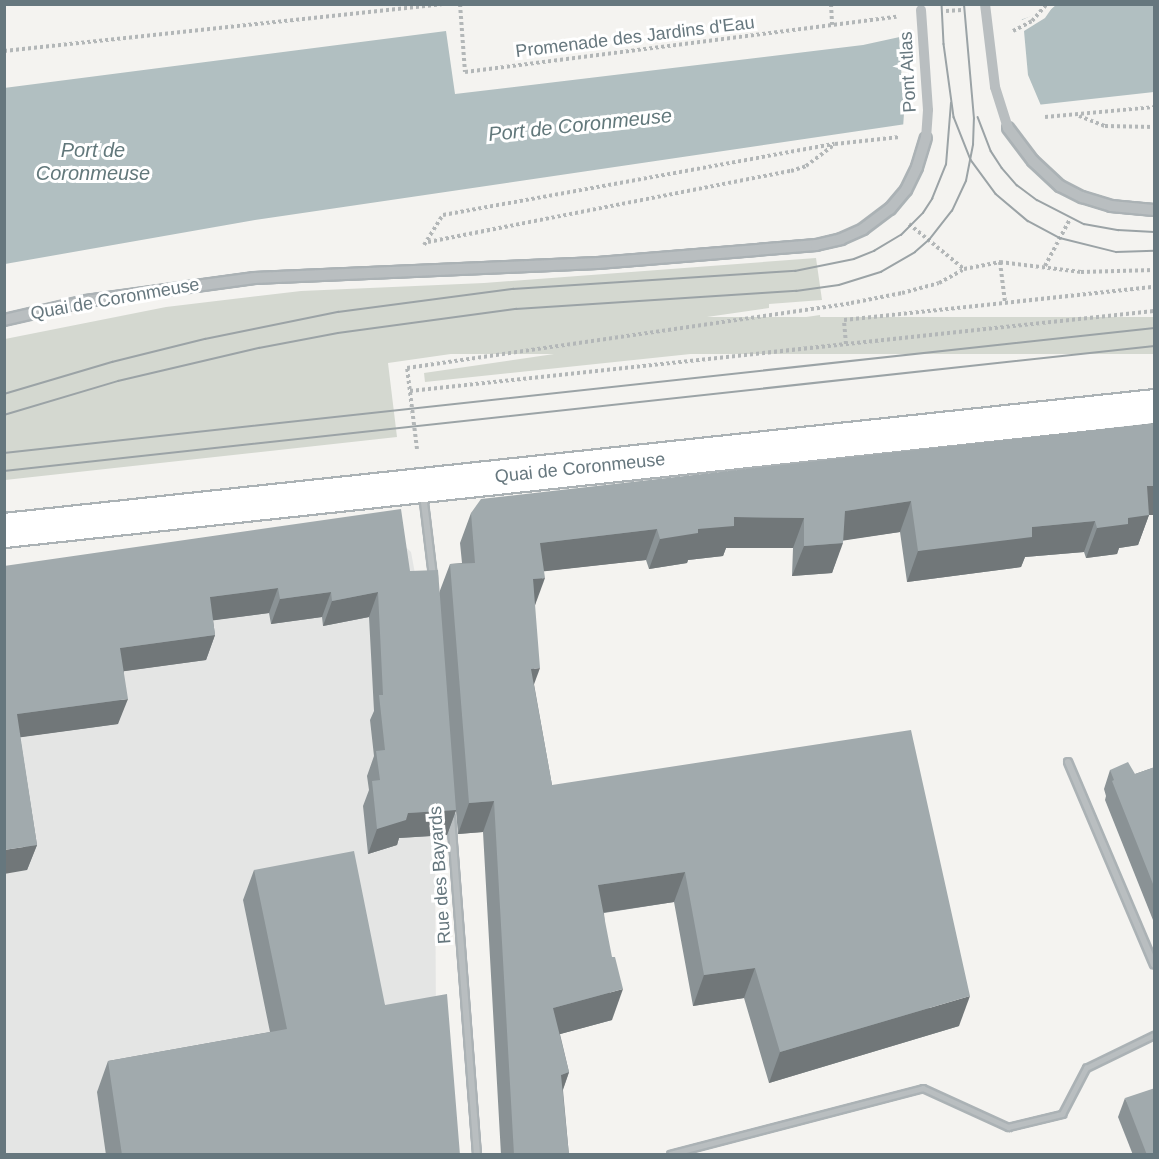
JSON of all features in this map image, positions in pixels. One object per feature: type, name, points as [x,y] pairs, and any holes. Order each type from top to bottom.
[{"type":"main road","name":"Quai de Coronmeuse","points":[[4,530],[1155,406]]},
{"type":"street","points":[[985,4],[995,87],[1008,128],[1033,161],[1060,186],[1082,197],[1111,206],[1155,210]]},
{"type":"street","name":"Pont Atlas","points":[[921,7],[928,110],[926,138]]},
{"type":"street","name":"Quai de Coronmeuse","points":[[4,320],[86,301],[254,279],[598,263],[816,245],[863,229],[890,209],[906,189],[917,167],[926,138]]},
{"type":"street","points":[[422,485],[433,582]]},
{"type":"street","points":[[1068,762],[1155,965]]},
{"type":"street","name":"Rue des Bayards","points":[[450,808],[477,1155]]},
{"type":"lane","points":[[670,1155],[923,1088],[1008,1127],[1062,1114],[1086,1068],[1155,1035]]},
{"type":"path","points":[[4,51],[441,4]]},
{"type":"path","name":"Promenade des Jardins d'Eau","points":[[460,4],[465,72],[907,16]]},
{"type":"path","points":[[831,4],[832,25]]},
{"type":"path","points":[[1008,33],[1032,21],[1047,4]]},
{"type":"path","points":[[940,12],[963,9]]},
{"type":"path","points":[[1045,117],[1155,106]]},
{"type":"path","points":[[1078,115],[1106,126],[1155,127]]},
{"type":"path","points":[[835,144],[806,166],[791,171],[428,242],[443,215],[835,144],[901,137]]},
{"type":"path","points":[[890,209],[964,269]]},
{"type":"path","points":[[1000,262],[1005,302]]},
{"type":"path","points":[[417,447],[407,368],[851,303],[939,283],[964,269],[1000,262],[1081,272],[1155,270]]},
{"type":"path","points":[[846,344],[844,320],[1155,286]]},
{"type":"path","points":[[410,391],[1155,311]]},
{"type":"shaded area","points":[[816,258],[822,300],[769,304],[769,308],[388,363],[397,437],[5,480],[5,339],[166,307],[301,291],[484,283]]},
{"type":"shaded area","points":[[820,315],[822,340],[425,382],[424,373]]},
{"type":"shaded area","points":[[424,317],[1154,317],[1154,354],[424,354]]},
{"type":"shaded area","points":[[392,534],[411,552],[419,595],[427,771],[435,836],[436,1024],[446,1154],[5,1154],[4,586]]},
{"type":"water","name":"Port de Coronmeuse","points":[[1056,5],[1154,5],[1154,92],[1028,106],[255,220],[5,264],[4,88],[446,31],[455,94],[863,45],[918,33],[1023,19],[1050,10]]},
{"type":"pier","points":[[1054,5],[1045,18],[1024,31],[1028,75],[1042,108],[903,128],[899,35],[1021,16],[1022,20]]},
{"type":"building","points":[[1155,423],[1155,486],[1147,486],[1149,515],[1128,518],[1128,524],[1097,528],[1095,521],[1032,527],[1032,537],[918,551],[911,501],[845,511],[843,543],[804,546],[804,518],[734,517],[734,526],[698,529],[698,533],[660,539],[657,529],[540,543],[545,578],[533,579],[540,668],[531,669],[552,785],[911,730],[970,996],[780,1052],[755,968],[704,975],[685,872],[598,885],[612,957],[615,957],[623,989],[553,1008],[569,1072],[561,1075],[569,1155],[514,1155],[494,801],[469,803],[450,564],[475,563],[471,513],[481,499]]},
{"type":"building","points":[[401,509],[410,571],[438,570],[456,810],[408,813],[406,820],[377,829],[372,781],[380,780],[376,751],[385,750],[379,695],[383,695],[378,592],[332,601],[331,592],[280,599],[278,588],[210,597],[215,635],[120,648],[128,699],[17,714],[37,845],[4,850],[4,566]]},
{"type":"building","points":[[1128,762],[1135,774],[1155,767],[1155,889],[1112,781],[1114,780],[1110,770]]},
{"type":"building","points":[[354,851],[385,1005],[447,994],[460,1155],[122,1155],[108,1061],[287,1029],[254,870]]},
{"type":"building","points":[[1155,1088],[1155,1155],[1147,1155],[1125,1098]]},
{"type":"tram line","points":[[942,4],[944,44],[954,117],[971,160],[996,194],[1028,221],[1060,238],[1116,252],[1154,251]]},
{"type":"tram line","points":[[4,415],[118,381],[259,348],[338,333],[516,309],[796,291],[839,285],[881,272],[915,252],[929,240],[952,211],[966,181],[973,145],[974,119],[964,4]]},
{"type":"tram line","points":[[4,394],[112,362],[205,339],[338,312],[513,289],[795,271],[854,259],[874,251],[901,235],[923,213],[932,199],[946,165],[951,103]]},
{"type":"tram line","points":[[978,117],[991,151],[1002,168],[1017,185],[1037,200],[1084,224],[1118,230],[1154,232]]},
{"type":"tram line","points":[[4,453],[1154,328]]},
{"type":"tram line","points":[[4,471],[1154,346]]}]
